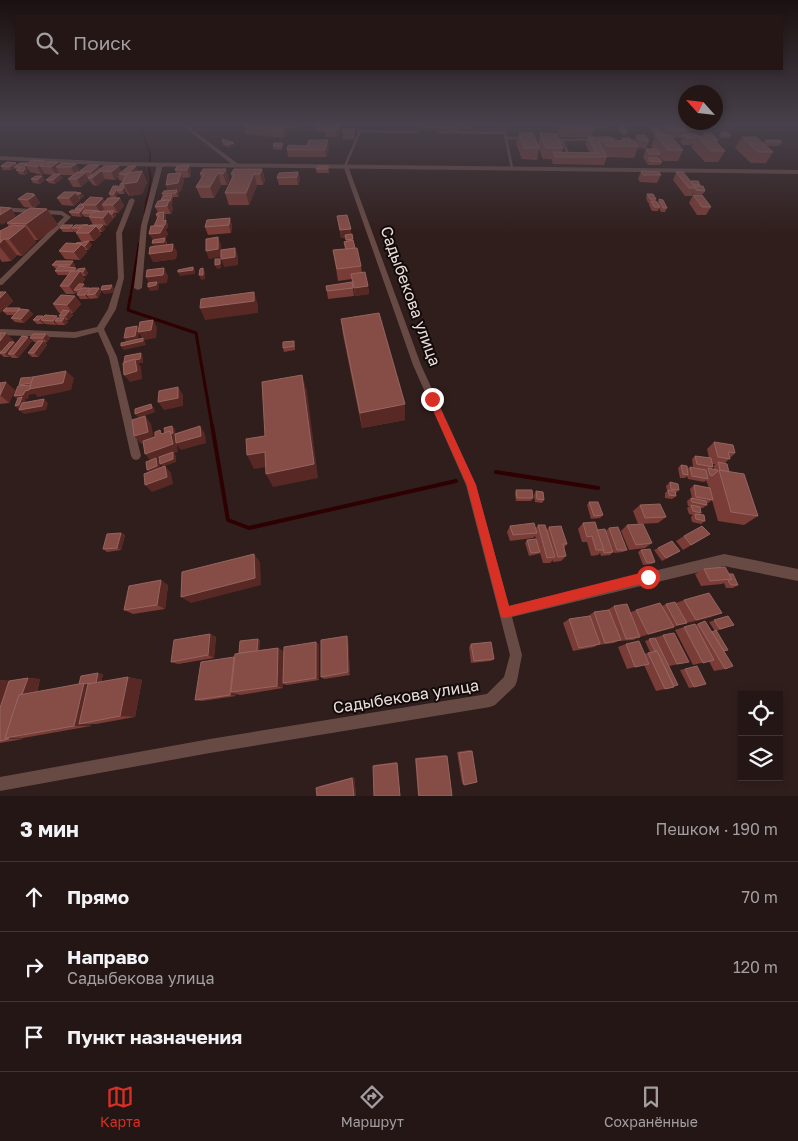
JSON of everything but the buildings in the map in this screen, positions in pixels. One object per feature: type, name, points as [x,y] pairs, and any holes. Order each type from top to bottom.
[{"type":"street","points":[[34,160],[160,165],[235,164],[798,172]]},
{"type":"street","points":[[230,160],[235,164]]},
{"type":"street","points":[[138,288],[144,226],[160,165]]},
{"type":"street","name":"Садыбекова улица","points":[[0,784],[210,746],[490,700],[510,681],[516,655],[471,485],[416,365],[345,166]]},
{"type":"street","points":[[0,332],[75,335],[100,329],[112,309],[121,278],[120,233],[132,200]]},
{"type":"street","points":[[0,209],[62,213],[68,217],[0,283]]},
{"type":"street","points":[[100,329],[113,357],[136,456]]},
{"type":"street","points":[[505,613],[724,560],[798,575]]},
{"type":"lane","points":[[345,166],[347,160]]},
{"type":"lane","points":[[510,160],[512,168]]},
{"type":"waterway","points":[[147,201],[151,179],[149,168]]},
{"type":"waterway","points":[[145,213],[147,199]]},
{"type":"waterway","points":[[130,300],[139,244]]},
{"type":"waterway","points":[[130,298],[128,310],[196,333],[212,426]]},
{"type":"waterway","points":[[212,425],[228,520],[249,528],[456,481]]},
{"type":"waterway","points":[[496,472],[598,488]]},
{"type":"route","points":[[432,399],[471,485],[505,613],[648,577]]}]
